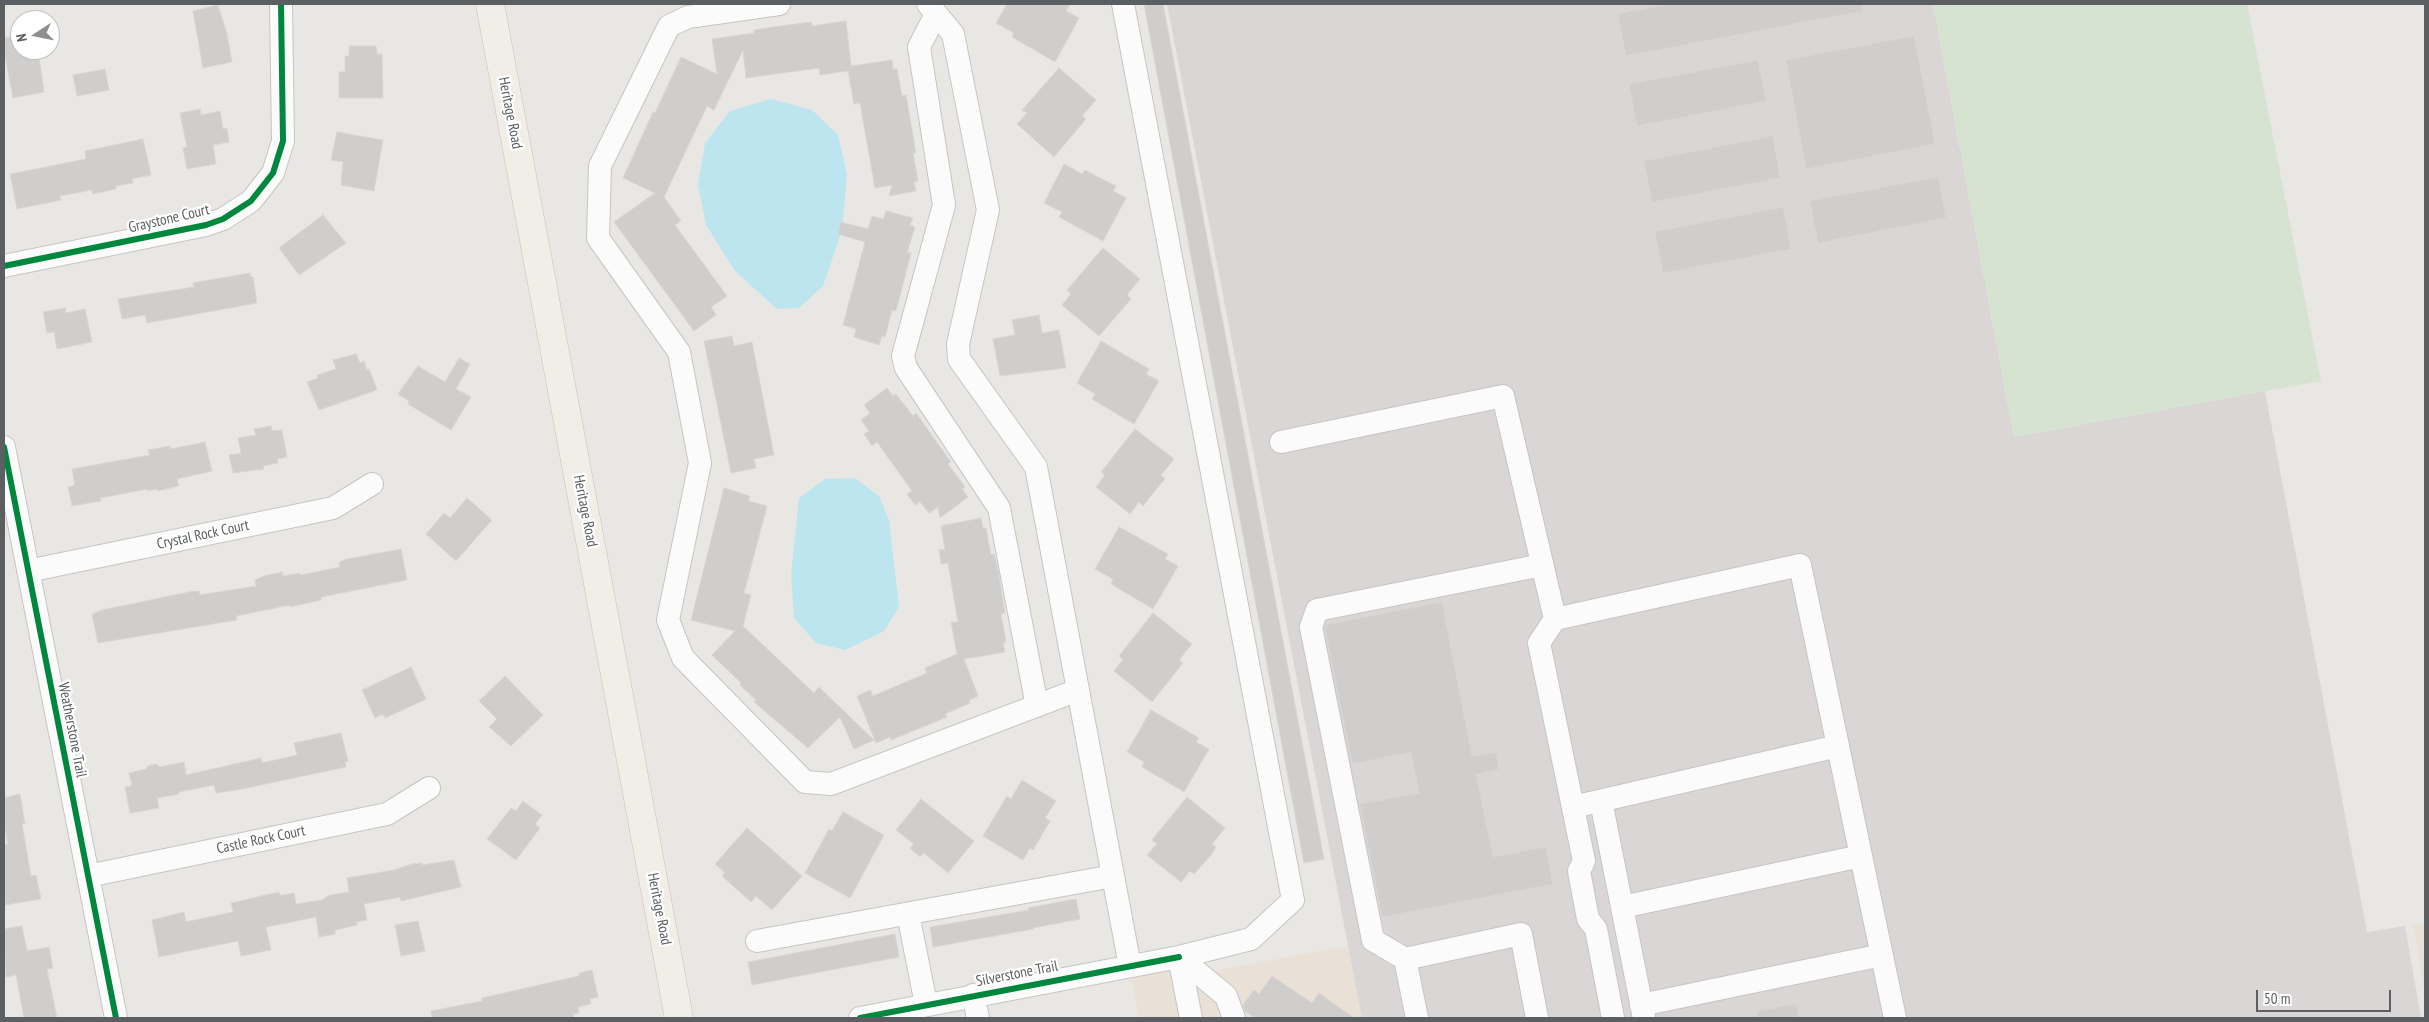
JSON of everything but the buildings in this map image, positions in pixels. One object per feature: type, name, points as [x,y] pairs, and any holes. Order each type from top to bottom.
[{"type":"main road","name":"Heritage Road","points":[[490,4],[679,1018]]},
{"type":"street","name":"Graystone Court","points":[[4,266],[206,225],[223,219],[251,201],[273,173],[283,141],[281,4]]},
{"type":"street","points":[[779,4],[688,17],[670,26],[600,166],[598,238],[680,352],[700,463],[668,620],[683,658],[804,782],[831,784],[1078,690]]},
{"type":"street","name":"Silverstone Trail","points":[[860,1018],[1179,957],[1251,939],[1293,900],[1123,4]]},
{"type":"street","points":[[932,9],[919,47],[944,205],[903,356],[906,368],[999,508],[1037,706]]},
{"type":"street","points":[[932,9],[953,34],[988,210],[958,344],[960,359],[1036,467],[1130,966]]},
{"type":"street","points":[[1281,442],[1503,396],[1555,618]]},
{"type":"street","name":"Weatherstone Trail","points":[[4,447],[116,1018]]},
{"type":"street","name":"Crystal Rock Court","points":[[28,571],[333,508],[372,484]]},
{"type":"street","points":[[1613,1018],[1596,929],[1602,917],[1592,868],[1584,861],[1539,643],[1555,618],[1800,565],[1895,1018]]},
{"type":"street","points":[[1537,1018],[1521,934],[1405,959],[1373,940],[1311,627],[1317,610],[1542,566]]},
{"type":"street","points":[[1573,808],[1838,746]]},
{"type":"street","name":"Castle Rock Court","points":[[88,876],[387,814],[429,788]]},
{"type":"street","points":[[1600,801],[1642,1011],[1882,955]]},
{"type":"street","points":[[1622,907],[1861,856]]},
{"type":"street","points":[[757,941],[1113,876]]},
{"type":"street","points":[[908,914],[926,1004]]},
{"type":"street","points":[[1179,957],[1191,1018]]},
{"type":"street","points":[[1179,957],[1226,996],[1234,1018]]},
{"type":"street","points":[[1405,959],[1417,1018]]},
{"type":"street","points":[[973,995],[978,1018]]},
{"type":"shaded area","points":[[1167,4],[1933,4],[2014,437],[2265,391],[2367,932],[2405,926],[2421,1018],[1362,1018]]},
{"type":"shaded area","points":[[2425,923],[2425,995],[2413,925]]},
{"type":"shaded area","points":[[1367,942],[1381,1018],[1139,1018],[1130,966],[1213,971]]},
{"type":"green space","points":[[1933,4],[2247,4],[2321,381],[2014,437]]},
{"type":"water","points":[[771,99],[812,110],[838,135],[847,174],[842,230],[823,286],[799,308],[777,309],[735,271],[706,225],[698,185],[705,143],[730,111]]},
{"type":"water","points":[[855,478],[879,496],[889,520],[899,607],[884,631],[845,650],[816,643],[794,618],[791,575],[799,498],[825,479]]},
{"type":"cycle path","points":[[4,266],[206,225],[223,219],[251,201],[273,173],[283,141],[281,4]]},
{"type":"cycle path","points":[[4,447],[116,1018]]},
{"type":"cycle path","points":[[860,1018],[1179,957]]}]
